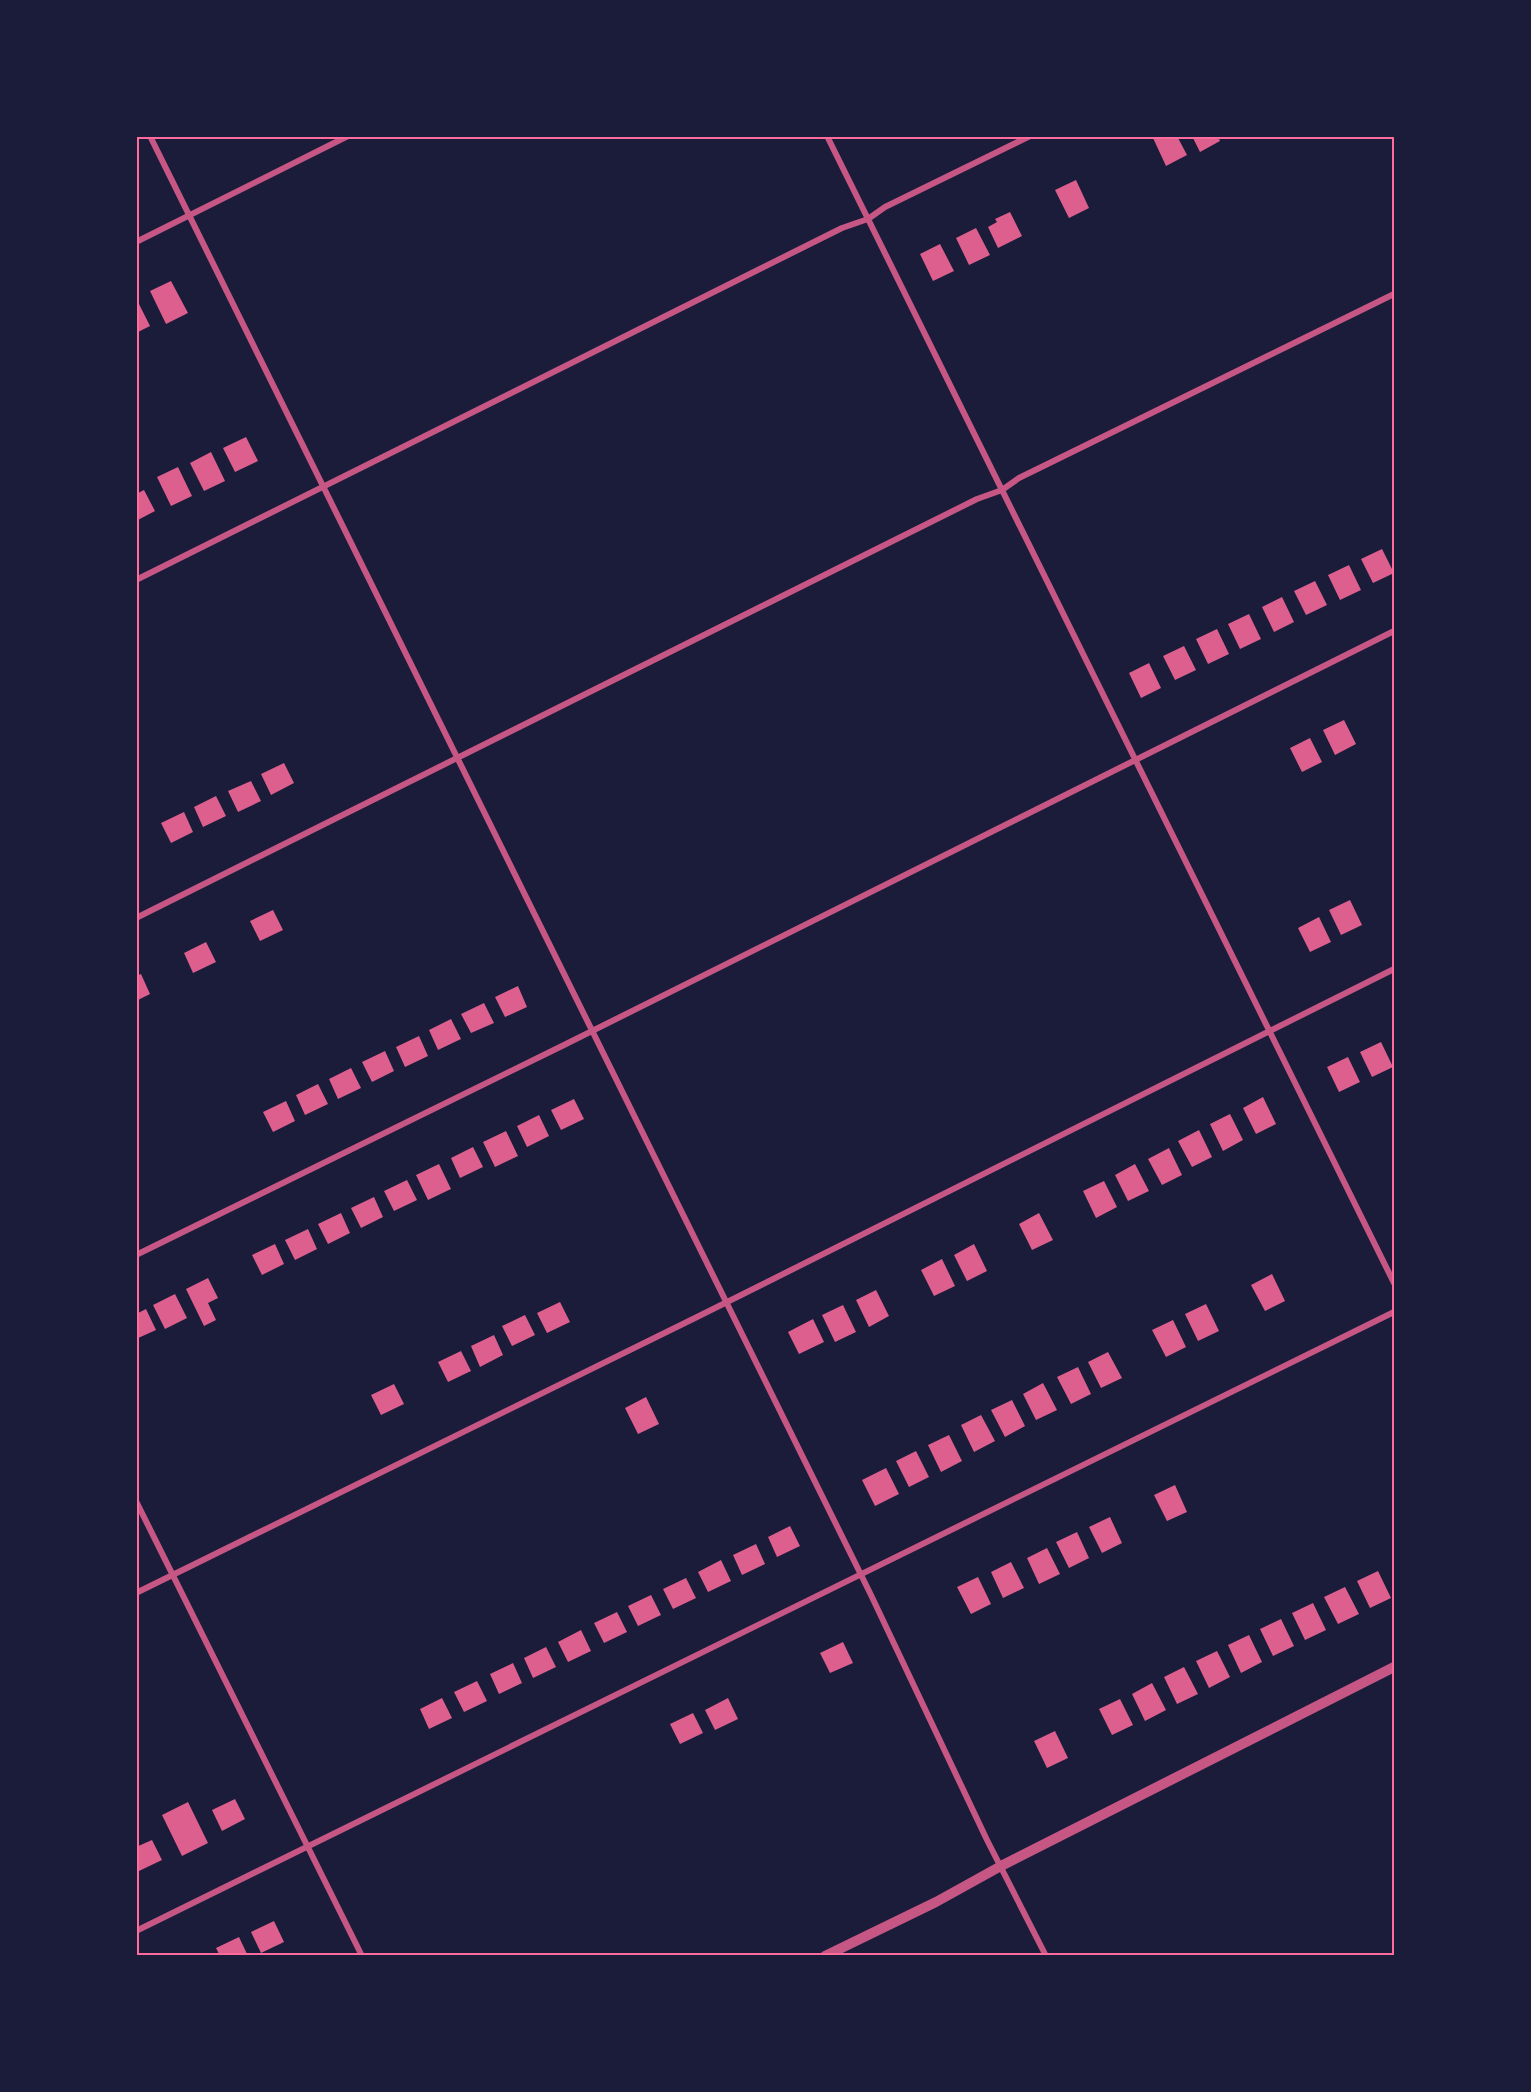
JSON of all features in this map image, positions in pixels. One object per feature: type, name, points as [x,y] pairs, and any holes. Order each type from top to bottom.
[{"type":"street","points":[[150,136],[861,1576],[1046,1956]]},
{"type":"street","points":[[136,242],[348,136]]},
{"type":"street","points":[[826,136],[1395,1283]]},
{"type":"street","points":[[136,580],[831,233],[867,219],[885,207],[1030,136]]},
{"type":"street","points":[[136,918],[977,499],[1002,490],[1019,478],[1395,294]]},
{"type":"street","points":[[136,1255],[1395,631]]},
{"type":"street","points":[[136,1593],[726,1303],[1395,969]]},
{"type":"street","points":[[136,1931],[1395,1312]]},
{"type":"street","points":[[136,1501],[362,1956]]},
{"type":"street","points":[[825,1956],[936,1902],[1001,1866],[1395,1667]]},
{"type":"building","points":[[1177,136],[1187,155],[1166,166],[1153,138]]},
{"type":"building","points":[[1192,136],[1218,136],[1220,141],[1200,152]]},
{"type":"building","points":[[1076,180],[1089,208],[1069,218],[1055,190]]},
{"type":"building","points":[[1010,212],[1022,236],[998,248],[988,227],[997,222],[995,219]]},
{"type":"building","points":[[976,228],[990,255],[969,265],[956,238]]},
{"type":"building","points":[[940,244],[954,271],[933,281],[920,254]]},
{"type":"building","points":[[171,281],[188,313],[166,324],[150,291]]},
{"type":"building","points":[[136,298],[150,326],[136,333]]},
{"type":"building","points":[[246,437],[258,461],[235,472],[223,448]]},
{"type":"building","points":[[211,452],[225,481],[204,491],[190,463]]},
{"type":"building","points":[[178,467],[192,496],[171,506],[157,477]]},
{"type":"building","points":[[144,490],[155,511],[136,521],[136,494]]},
{"type":"building","points":[[1382,549],[1394,573],[1373,583],[1361,559]]},
{"type":"building","points":[[1349,565],[1361,590],[1340,600],[1328,575]]},
{"type":"building","points":[[1315,581],[1327,605],[1306,615],[1294,591]]},
{"type":"building","points":[[1282,597],[1294,622],[1274,632],[1262,607]]},
{"type":"building","points":[[1249,614],[1261,639],[1240,649],[1228,624]]},
{"type":"building","points":[[1217,629],[1229,654],[1208,664],[1196,639]]},
{"type":"building","points":[[1184,646],[1196,670],[1175,680],[1163,656]]},
{"type":"building","points":[[1149,663],[1161,688],[1141,698],[1129,673]]},
{"type":"building","points":[[1344,720],[1356,744],[1335,755],[1323,730]]},
{"type":"building","points":[[1310,738],[1322,762],[1302,772],[1290,748]]},
{"type":"building","points":[[284,763],[294,783],[271,795],[261,774]]},
{"type":"building","points":[[251,781],[261,801],[238,812],[228,791]]},
{"type":"building","points":[[216,796],[226,816],[203,827],[194,807]]},
{"type":"building","points":[[184,812],[193,832],[171,843],[161,823]]},
{"type":"building","points":[[1350,900],[1362,925],[1341,935],[1329,910]]},
{"type":"building","points":[[273,910],[283,930],[260,941],[250,921]]},
{"type":"building","points":[[1319,917],[1331,942],[1310,952],[1298,928]]},
{"type":"building","points":[[206,942],[216,962],[193,973],[184,953]]},
{"type":"building","points":[[141,974],[150,994],[136,1001],[136,976]]},
{"type":"building","points":[[518,986],[527,1007],[505,1017],[495,997]]},
{"type":"building","points":[[484,1003],[494,1023],[471,1033],[461,1014]]},
{"type":"building","points":[[451,1019],[461,1039],[438,1050],[429,1030]]},
{"type":"building","points":[[419,1036],[428,1056],[405,1067],[396,1047]]},
{"type":"building","points":[[1381,1042],[1393,1067],[1372,1077],[1360,1052]]},
{"type":"building","points":[[385,1051],[394,1071],[372,1082],[362,1062]]},
{"type":"building","points":[[1348,1057],[1360,1082],[1339,1092],[1327,1067]]},
{"type":"building","points":[[351,1068],[361,1088],[338,1099],[329,1079]]},
{"type":"building","points":[[318,1084],[328,1104],[305,1115],[296,1095]]},
{"type":"building","points":[[1263,1097],[1276,1124],[1256,1134],[1243,1108]]},
{"type":"building","points":[[574,1099],[584,1119],[561,1130],[551,1110]]},
{"type":"building","points":[[286,1101],[295,1121],[273,1132],[263,1112]]},
{"type":"building","points":[[1230,1114],[1243,1140],[1223,1151],[1210,1124]]},
{"type":"building","points":[[539,1115],[549,1136],[527,1147],[517,1126]]},
{"type":"building","points":[[1199,1130],[1212,1157],[1192,1167],[1178,1141]]},
{"type":"building","points":[[506,1131],[518,1156],[495,1167],[483,1142]]},
{"type":"building","points":[[473,1147],[483,1167],[460,1178],[451,1158]]},
{"type":"building","points":[[1169,1148],[1182,1175],[1162,1185],[1148,1159]]},
{"type":"building","points":[[439,1164],[451,1189],[428,1200],[416,1175]]},
{"type":"building","points":[[1135,1164],[1149,1191],[1128,1201],[1115,1175]]},
{"type":"building","points":[[407,1180],[417,1200],[394,1211],[384,1191]]},
{"type":"building","points":[[1104,1181],[1117,1207],[1096,1218],[1083,1191]]},
{"type":"building","points":[[374,1197],[383,1217],[361,1228],[351,1208]]},
{"type":"building","points":[[341,1213],[350,1233],[328,1244],[318,1224]]},
{"type":"building","points":[[1039,1213],[1053,1240],[1032,1250],[1019,1224]]},
{"type":"building","points":[[308,1229],[317,1249],[295,1260],[285,1240]]},
{"type":"building","points":[[275,1244],[284,1264],[262,1275],[252,1255]]},
{"type":"building","points":[[974,1244],[987,1271],[967,1281],[954,1255]]},
{"type":"building","points":[[942,1259],[955,1286],[934,1296],[921,1270]]},
{"type":"building","points":[[1272,1274],[1285,1301],[1265,1311],[1251,1285]]},
{"type":"building","points":[[208,1278],[218,1298],[208,1303],[216,1320],[204,1326],[186,1289]]},
{"type":"building","points":[[876,1290],[889,1316],[869,1327],[856,1300]]},
{"type":"building","points":[[175,1294],[187,1318],[165,1329],[153,1305]]},
{"type":"building","points":[[560,1302],[570,1322],[547,1333],[537,1313]]},
{"type":"building","points":[[1206,1304],[1219,1331],[1198,1341],[1185,1314]]},
{"type":"building","points":[[843,1305],[856,1332],[835,1342],[822,1315]]},
{"type":"building","points":[[146,1309],[156,1330],[136,1339],[136,1314]]},
{"type":"building","points":[[525,1315],[535,1335],[512,1346],[502,1326]]},
{"type":"building","points":[[813,1319],[824,1342],[799,1354],[788,1332]]},
{"type":"building","points":[[1173,1320],[1186,1347],[1166,1357],[1152,1330]]},
{"type":"building","points":[[494,1335],[503,1355],[480,1367],[471,1346]]},
{"type":"building","points":[[461,1351],[471,1371],[448,1382],[438,1362]]},
{"type":"building","points":[[1108,1352],[1122,1378],[1101,1388],[1088,1362]]},
{"type":"building","points":[[1078,1367],[1091,1394],[1071,1404],[1057,1377]]},
{"type":"building","points":[[1043,1383],[1057,1410],[1036,1420],[1023,1394]]},
{"type":"building","points":[[394,1384],[404,1404],[381,1415],[371,1395]]},
{"type":"building","points":[[646,1397],[659,1424],[638,1434],[625,1408]]},
{"type":"building","points":[[1012,1400],[1025,1426],[1005,1437],[991,1410]]},
{"type":"building","points":[[981,1415],[995,1441],[974,1452],[961,1425]]},
{"type":"building","points":[[949,1435],[962,1461],[941,1472],[928,1445]]},
{"type":"building","points":[[916,1451],[929,1477],[909,1487],[896,1461]]},
{"type":"building","points":[[886,1468],[899,1494],[875,1506],[862,1480]]},
{"type":"building","points":[[1175,1485],[1187,1512],[1167,1521],[1154,1495]]},
{"type":"building","points":[[1110,1517],[1122,1543],[1102,1553],[1089,1527]]},
{"type":"building","points":[[790,1526],[800,1546],[777,1557],[768,1537]]},
{"type":"building","points":[[1077,1532],[1089,1558],[1069,1568],[1056,1542]]},
{"type":"building","points":[[756,1544],[765,1564],[742,1575],[733,1555]]},
{"type":"building","points":[[1047,1548],[1060,1574],[1039,1584],[1027,1558]]},
{"type":"building","points":[[721,1560],[731,1581],[708,1592],[698,1572]]},
{"type":"building","points":[[1011,1562],[1024,1588],[1003,1598],[991,1572]]},
{"type":"building","points":[[1378,1571],[1391,1598],[1370,1608],[1357,1581]]},
{"type":"building","points":[[978,1577],[991,1604],[971,1614],[957,1587]]},
{"type":"building","points":[[686,1578],[696,1598],[673,1609],[663,1589]]},
{"type":"building","points":[[1345,1587],[1359,1614],[1338,1624],[1324,1597]]},
{"type":"building","points":[[651,1595],[661,1615],[638,1626],[628,1606]]},
{"type":"building","points":[[1313,1603],[1326,1630],[1305,1640],[1292,1613]]},
{"type":"building","points":[[617,1612],[627,1632],[604,1643],[594,1623]]},
{"type":"building","points":[[1281,1619],[1294,1646],[1273,1656],[1260,1629]]},
{"type":"building","points":[[581,1630],[591,1651],[568,1662],[558,1642]]},
{"type":"building","points":[[1249,1635],[1262,1662],[1241,1673],[1228,1645]]},
{"type":"building","points":[[843,1642],[853,1663],[830,1673],[820,1653]]},
{"type":"building","points":[[546,1647],[556,1667],[533,1678],[524,1658]]},
{"type":"building","points":[[1217,1651],[1230,1677],[1209,1688],[1196,1661]]},
{"type":"building","points":[[513,1663],[522,1683],[499,1694],[490,1674]]},
{"type":"building","points":[[1184,1667],[1198,1694],[1177,1704],[1164,1677]]},
{"type":"building","points":[[477,1681],[487,1701],[464,1712],[454,1692]]},
{"type":"building","points":[[1152,1683],[1166,1710],[1145,1721],[1132,1694]]},
{"type":"building","points":[[442,1698],[452,1718],[429,1729],[420,1709]]},
{"type":"building","points":[[728,1698],[738,1719],[715,1730],[705,1710]]},
{"type":"building","points":[[1120,1699],[1133,1725],[1112,1735],[1099,1709]]},
{"type":"building","points":[[693,1713],[703,1733],[680,1744],[670,1724]]},
{"type":"building","points":[[1055,1731],[1068,1758],[1047,1768],[1034,1741]]},
{"type":"building","points":[[235,1799],[245,1819],[222,1831],[212,1810]]},
{"type":"building","points":[[188,1802],[208,1843],[182,1856],[162,1815]]},
{"type":"building","points":[[152,1840],[162,1860],[139,1871],[136,1866],[136,1847]]},
{"type":"building","points":[[274,1921],[284,1942],[261,1953],[251,1932]]},
{"type":"building","points":[[239,1937],[248,1956],[220,1956],[216,1948]]}]
